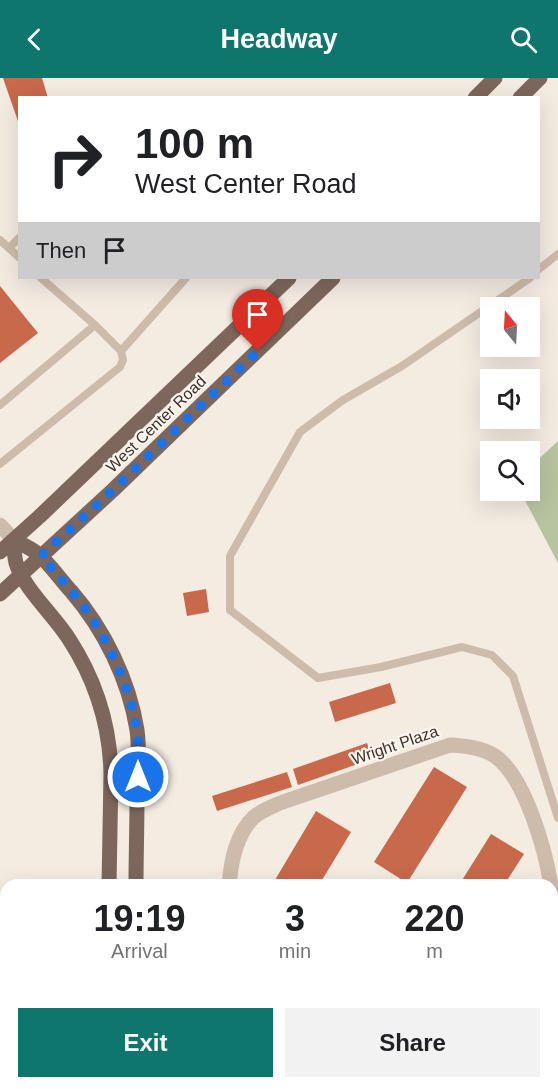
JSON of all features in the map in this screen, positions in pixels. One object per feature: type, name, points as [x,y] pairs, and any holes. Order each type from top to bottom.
[{"type":"main road","points":[[477,96],[495,78]]},
{"type":"main road","points":[[522,96],[540,78]]},
{"type":"main road","name":"West Center Road","points":[[0,552],[288,279]]},
{"type":"main road","name":"West Center Road","points":[[0,594],[129,475],[332,279]]},
{"type":"main road","points":[[109,879],[111,774],[104,720],[88,675],[71,642],[22,575],[15,557],[14,540],[41,556],[92,619],[112,656],[129,698],[135,719],[138,753],[136,879]]},
{"type":"street","points":[[0,525],[14,540]]},
{"type":"street","name":"Wright Plaza","points":[[229,879],[235,849],[245,828],[256,815],[280,803],[450,745],[473,747],[497,757],[519,783],[537,830],[550,879]]},
{"type":"lane","points":[[9,249],[18,239]]},
{"type":"lane","points":[[0,240],[18,256]]},
{"type":"lane","points":[[540,268],[558,254]]},
{"type":"lane","points":[[0,464],[120,367],[123,360],[121,351],[42,279]]},
{"type":"lane","points":[[121,351],[185,279]]},
{"type":"lane","points":[[529,279],[402,366],[343,400],[300,432],[230,556],[231,610],[318,678],[462,647],[492,655],[513,676],[558,818]]},
{"type":"lane","points":[[0,405],[95,326]]},
{"type":"green space","points":[[558,441],[558,563],[525,501],[540,501],[540,458]]},
{"type":"building","points":[[3,78],[42,78],[47,96],[18,96],[18,121]]},
{"type":"building","points":[[0,286],[38,333],[0,363]]},
{"type":"building","points":[[206,589],[209,612],[187,616],[183,593]]},
{"type":"building","points":[[390,683],[396,703],[335,722],[329,702]]},
{"type":"building","points":[[367,743],[372,759],[298,785],[293,769]]},
{"type":"building","points":[[434,767],[467,787],[410,879],[401,879],[374,862]]},
{"type":"building","points":[[287,772],[292,787],[217,811],[212,796]]},
{"type":"building","points":[[316,811],[351,832],[323,879],[276,879]]},
{"type":"building","points":[[491,834],[524,854],[508,879],[463,879]]},
{"type":"route","points":[[138,777],[138,741],[135,719],[116,663],[92,619],[41,556],[258,351]]}]
